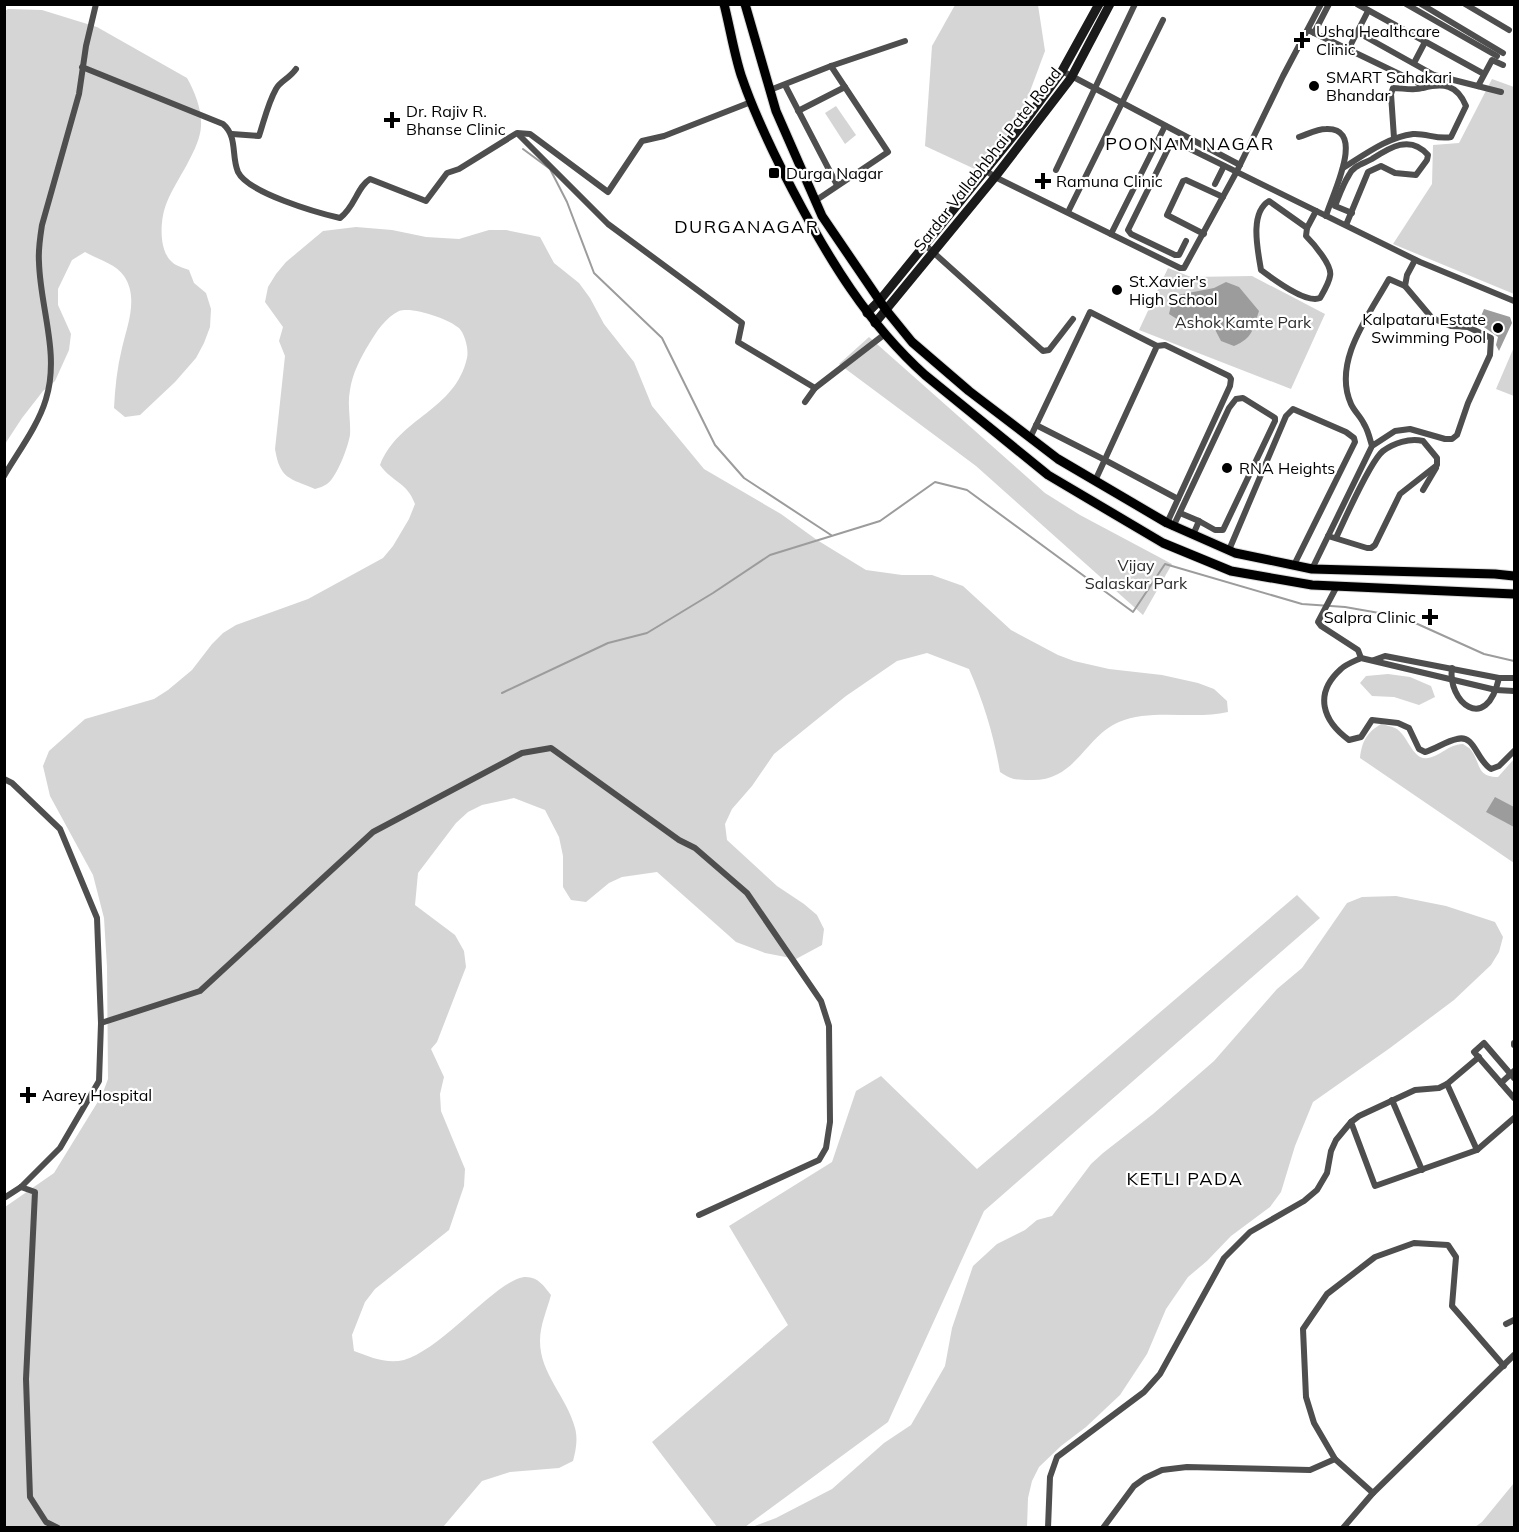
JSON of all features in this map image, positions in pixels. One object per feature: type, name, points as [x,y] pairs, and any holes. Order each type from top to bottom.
[{"type":"main road","points":[[724,4],[741,73],[762,133],[812,228],[867,313],[925,375],[1048,475],[1163,543],[1231,572],[1312,585],[1515,594]]},
{"type":"main road","points":[[745,4],[776,111],[815,201],[822,216],[886,310],[912,342],[969,391],[1058,459],[1170,525],[1228,550],[1312,568],[1515,576]]},
{"type":"main road","name":"Sardar Vallabhbhai Patel Road","points":[[867,313],[985,170],[1062,71],[1099,4]]},
{"type":"main road","name":"Sardar Vallabhbhai Patel Road","points":[[875,323],[995,177],[1071,78],[1110,4]]},
{"type":"street","points":[[4,476],[46,400],[50,380],[51,353],[39,263],[39,244],[42,225],[79,94],[82,67],[96,4]]},
{"type":"street","points":[[1056,170],[1135,4]]},
{"type":"street","points":[[1311,31],[1321,4]]},
{"type":"street","points":[[985,170],[995,177],[1182,268],[1187,265],[1311,31],[1329,4]]},
{"type":"street","points":[[1357,4],[1484,74]]},
{"type":"street","points":[[1406,4],[1500,54],[1421,4]]},
{"type":"street","points":[[1464,4],[1509,30]]},
{"type":"street","points":[[1348,50],[1368,11]]},
{"type":"street","points":[[1068,212],[1163,20]]},
{"type":"street","points":[[1311,31],[1418,83],[1434,75]]},
{"type":"street","points":[[1357,32],[1434,75],[1501,92]]},
{"type":"street","points":[[770,90],[905,41]]},
{"type":"street","points":[[1414,63],[1425,42]]},
{"type":"street","points":[[1478,86],[1492,60],[1503,65]]},
{"type":"street","points":[[815,201],[888,152],[831,66]]},
{"type":"street","points":[[82,67],[224,124],[232,134],[237,171],[251,187],[314,211],[340,218],[350,210],[365,182],[370,179],[426,201],[447,173],[459,169],[517,133],[530,134],[608,192],[642,141],[664,136],[751,102]]},
{"type":"street","points":[[232,134],[259,136],[276,89],[281,82],[290,79],[296,69]]},
{"type":"street","points":[[1062,71],[1316,211],[1415,260],[1515,301]]},
{"type":"street","points":[[1343,168],[1394,138],[1415,134],[1444,139],[1451,137],[1466,106],[1463,98],[1456,91],[1438,84],[1421,89],[1393,88],[1391,94],[1394,138]]},
{"type":"street","points":[[785,85],[837,185]]},
{"type":"street","points":[[798,111],[845,87]]},
{"type":"street","points":[[1111,234],[1165,126]]},
{"type":"street","points":[[1299,137],[1323,129],[1337,131],[1344,137],[1347,144],[1343,168],[1326,216]]},
{"type":"street","points":[[517,133],[608,224],[742,323],[738,342],[815,388]]},
{"type":"street","points":[[1186,241],[1179,255],[1175,255],[1131,234],[1129,229],[1172,143],[1178,143],[1224,165],[1238,168]]},
{"type":"street","points":[[1346,225],[1352,213],[1368,172],[1381,166],[1395,173],[1416,175],[1428,155],[1415,146],[1401,143],[1356,166],[1349,174],[1335,206],[1352,213]]},
{"type":"street","points":[[1215,184],[1224,165]]},
{"type":"street","points":[[1204,234],[1167,215],[1183,181],[1223,197]]},
{"type":"street","points":[[1307,228],[1269,201],[1263,205],[1257,223],[1258,248],[1261,270],[1272,279],[1313,300],[1320,298],[1331,275],[1318,248],[1306,236],[1307,228],[1316,211]]},
{"type":"street","points":[[924,244],[1042,351],[1049,350],[1073,319]]},
{"type":"street","points":[[1405,286],[1407,275],[1415,260]]},
{"type":"street","points":[[1312,568],[1372,446],[1395,431],[1410,429],[1452,439],[1456,435],[1490,355],[1491,338],[1468,327],[1451,326],[1432,318],[1405,286],[1389,279],[1348,358],[1345,379],[1351,404],[1365,424],[1372,446]]},
{"type":"street","points":[[1030,438],[1090,312],[1157,346],[1164,345],[1229,376],[1230,386],[1178,499],[1170,525]]},
{"type":"street","points":[[805,402],[815,388],[885,334]]},
{"type":"street","points":[[1095,481],[1103,459],[1157,346]]},
{"type":"street","points":[[1170,525],[1180,513],[1229,408],[1236,399],[1243,398],[1275,418],[1223,530],[1215,530],[1180,513]]},
{"type":"street","points":[[1228,550],[1286,416],[1293,409],[1346,432],[1354,438],[1355,442],[1293,565]]},
{"type":"street","points":[[1036,425],[1178,499]]},
{"type":"street","points":[[1336,538],[1366,477],[1382,452],[1402,442],[1420,440],[1425,443],[1437,458],[1437,465],[1423,490]]},
{"type":"street","points":[[1328,536],[1367,548],[1373,547],[1400,494],[1437,465]]},
{"type":"street","points":[[1193,535],[1198,521]]},
{"type":"street","points":[[1337,586],[1319,620],[1320,625],[1358,650],[1361,658]]},
{"type":"street","points":[[1374,661],[1385,656],[1499,678],[1515,678]]},
{"type":"street","points":[[1515,691],[1496,690],[1361,658],[1341,669],[1333,678],[1328,684],[1323,701],[1335,730],[1350,740],[1361,736],[1372,720],[1398,723],[1409,728],[1419,749],[1425,752],[1455,739],[1463,738],[1470,741],[1483,764],[1491,769],[1499,766],[1515,751]]},
{"type":"street","points":[[1452,668],[1450,679],[1463,702],[1474,709],[1484,707],[1496,690],[1499,678]]},
{"type":"street","points":[[1333,678],[1333,690]]},
{"type":"street","points":[[101,1023],[200,991],[374,832],[522,753],[551,748],[679,840],[694,848],[747,893],[821,1000],[829,1026],[830,1122],[826,1148],[819,1160],[699,1215]]},
{"type":"street","points":[[4,779],[12,783],[60,829],[97,918],[101,1023],[99,1082],[60,1148],[21,1186],[4,1198]]},
{"type":"street","points":[[1501,1083],[1513,1074],[1484,1043],[1474,1052],[1501,1083],[1515,1098]]},
{"type":"street","points":[[1048,1527],[1050,1477],[1057,1457],[1144,1392],[1160,1374],[1224,1258],[1250,1232],[1304,1201],[1317,1190],[1327,1173],[1330,1151],[1351,1122],[1415,1090],[1439,1088],[1447,1084],[1479,1057]]},
{"type":"street","points":[[1447,1084],[1477,1150]]},
{"type":"street","points":[[1392,1100],[1422,1170]]},
{"type":"street","points":[[1351,1122],[1375,1186],[1477,1150],[1515,1118]]},
{"type":"street","points":[[21,1186],[35,1192],[26,1379],[30,1497],[46,1522],[58,1527]]},
{"type":"street","points":[[1373,1493],[1335,1459],[1314,1423],[1306,1397],[1304,1329],[1327,1294],[1375,1257],[1414,1243],[1448,1245],[1456,1257],[1452,1306],[1504,1366]]},
{"type":"street","points":[[1506,1324],[1515,1320]]},
{"type":"street","points":[[1343,1527],[1373,1493],[1515,1355]]},
{"type":"street","points":[[1103,1527],[1134,1486],[1162,1470],[1187,1467],[1310,1470],[1335,1459]]},
{"type":"green space","points":[[955,5],[1038,5],[1045,51],[1020,118],[979,171],[925,146],[932,46]]},
{"type":"green space","points":[[8,9],[42,10],[97,27],[187,78],[193,89],[200,114],[200,135],[165,209],[162,242],[167,257],[178,266],[189,270],[194,283],[206,293],[211,309],[210,327],[196,358],[175,382],[140,415],[125,417],[114,408],[131,293],[121,272],[106,262],[85,252],[72,260],[58,289],[58,305],[71,334],[69,350],[55,381],[43,391],[5,444],[5,11]]},
{"type":"green space","points":[[1492,79],[1514,87],[1514,294],[1393,244],[1432,184],[1433,145],[1459,143]]},
{"type":"green space","points":[[836,106],[856,135],[845,144],[825,113]]},
{"type":"green space","points":[[356,227],[392,230],[426,237],[459,239],[489,230],[506,230],[540,237],[554,263],[579,283],[604,324],[634,362],[652,406],[704,469],[781,514],[817,540],[866,570],[902,575],[932,575],[963,586],[1011,630],[1058,655],[1109,669],[1162,675],[1198,683],[1214,689],[1227,701],[1228,712],[1131,718],[1107,729],[1058,774],[1046,779],[1018,780],[1000,772],[988,720],[969,669],[927,653],[897,661],[846,696],[774,754],[752,786],[732,809],[725,824],[727,840],[777,886],[817,915],[824,929],[822,945],[796,959],[765,953],[736,942],[657,872],[622,877],[609,883],[586,902],[571,900],[563,887],[563,856],[559,837],[545,810],[514,798],[482,805],[468,812],[456,823],[418,873],[415,905],[455,935],[464,951],[466,967],[437,1042],[431,1049],[444,1077],[440,1094],[441,1111],[465,1169],[464,1186],[449,1230],[375,1289],[365,1302],[352,1335],[354,1351],[372,1358],[404,1360],[436,1342],[501,1288],[526,1277],[534,1279],[551,1295],[541,1329],[541,1353],[544,1364],[575,1428],[576,1444],[573,1461],[559,1468],[510,1472],[482,1481],[443,1527],[5,1528],[5,1207],[54,1173],[102,1095],[108,1079],[104,918],[93,875],[50,796],[43,766],[49,751],[85,719],[154,699],[192,670],[212,644],[236,625],[308,599],[383,558],[409,519],[415,504],[412,497],[380,465],[400,435],[439,402],[461,376],[467,358],[466,342],[459,328],[454,324],[430,314],[405,310],[394,314],[378,330],[363,354],[353,378],[349,396],[349,440],[338,469],[327,484],[315,489],[287,476],[280,466],[275,449],[285,356],[279,341],[283,327],[265,302],[268,287],[286,262],[323,231]]},
{"type":"green space","name":"Ashok Kamte Park","points":[[1168,268],[1191,277],[1252,276],[1325,314],[1291,389],[1139,330]]},
{"type":"green space","name":"Vijay Salaskar Park","points":[[869,337],[1045,493],[1080,515],[1172,564],[1143,615],[976,466],[839,364]]},
{"type":"green space","points":[[1514,347],[1514,396],[1496,389]]},
{"type":"green space","points":[[1388,674],[1410,677],[1431,686],[1435,697],[1419,705],[1394,697],[1372,696],[1360,683],[1366,676]]},
{"type":"green space","points":[[1381,724],[1399,731],[1414,751],[1423,758],[1433,757],[1453,746],[1463,744],[1471,750],[1482,772],[1486,775],[1498,777],[1514,759],[1514,863],[1360,758],[1366,738]]},
{"type":"green space","points":[[1297,895],[1320,918],[984,1211],[888,1422],[745,1527],[717,1527],[652,1442],[788,1325],[729,1226],[832,1162],[856,1091],[881,1076],[977,1169]]},
{"type":"green space","points":[[1396,896],[1446,906],[1495,922],[1503,937],[1499,952],[1491,965],[1454,1000],[1313,1102],[1295,1146],[1281,1192],[1270,1207],[1231,1236],[1188,1277],[1166,1309],[1147,1354],[1120,1395],[1039,1467],[1032,1481],[1028,1498],[1027,1527],[752,1527],[776,1518],[832,1489],[884,1443],[911,1425],[945,1366],[952,1328],[973,1266],[997,1244],[1025,1230],[1037,1220],[1052,1216],[1091,1164],[1214,1061],[1277,989],[1302,968],[1347,903],[1362,897]]},
{"type":"green space","points":[[1514,1483],[1514,1527],[1475,1527],[1482,1522]]},
{"type":"shaded area","points":[[1226,282],[1239,287],[1259,311],[1249,336],[1240,343],[1234,346],[1221,341],[1210,320],[1201,317],[1197,325],[1188,326],[1169,314],[1172,301],[1178,295],[1214,288]]},
{"type":"shaded area","name":"Kalpataru Estate Swimming Pool","points":[[1484,309],[1510,317],[1512,323],[1499,351],[1496,345],[1498,337],[1479,321]]},
{"type":"shaded area","points":[[1495,797],[1514,807],[1514,827],[1486,812]]},
{"type":"waterway","points":[[523,149],[550,169],[567,202],[594,273],[662,338],[715,445],[744,478],[831,535]]},
{"type":"waterway","points":[[502,693],[608,643],[647,633],[770,555],[880,521],[935,482],[967,490],[1133,612],[1165,564],[1302,604],[1345,607],[1402,617],[1484,654],[1514,661]]},
{"type":"place","name":"Usha Healthcare Clinic","points":[[1302,40]]},
{"type":"place","name":"SMART Sahakari Bhandar","points":[[1314,86]]},
{"type":"place","name":"Dr. Rajiv R. Bhanse Clinic","points":[[392,120]]},
{"type":"place","name":"Durga Nagar","points":[[774,173]]},
{"type":"place","name":"Ramuna Clinic","points":[[1043,181]]},
{"type":"place","name":"St.Xavier's High School","points":[[1117,290]]},
{"type":"place","name":"Kalpataru Estate Swimming Pool","points":[[1498,328]]},
{"type":"place","name":"RNA Heights","points":[[1227,468]]},
{"type":"place","name":"Salpra Clinic","points":[[1430,617]]},
{"type":"place","name":"Aarey Hospital","points":[[28,1095]]},
{"type":"district","name":"POONAM NAGAR","points":[[1190,143]]},
{"type":"district","name":"DURGANAGAR","points":[[747,226]]},
{"type":"district","name":"KETLI PADA","points":[[1185,1178]]}]
